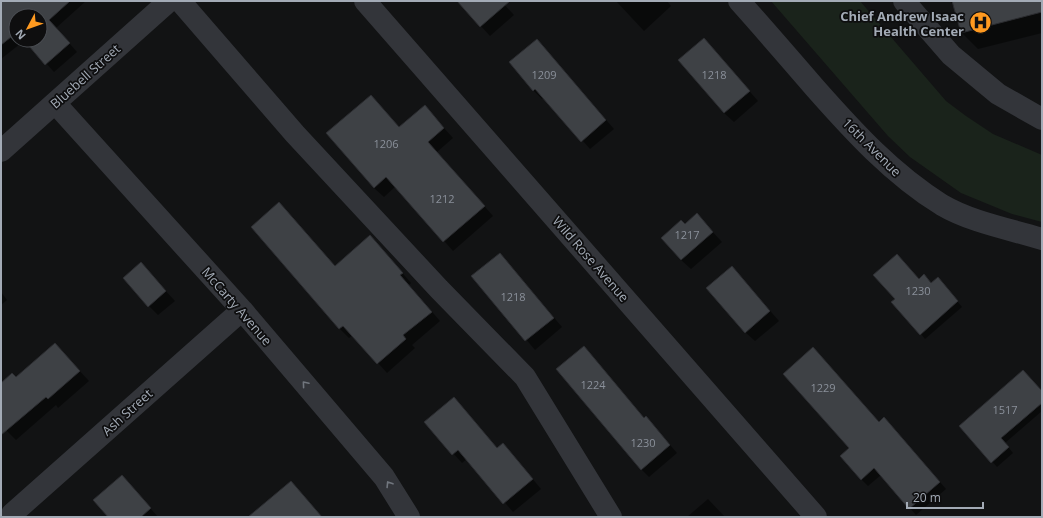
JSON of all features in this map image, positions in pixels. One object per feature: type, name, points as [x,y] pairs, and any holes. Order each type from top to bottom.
[{"type":"street","name":"Bluebell Street","points":[[1,151],[169,1]]},
{"type":"street","points":[[180,1],[295,134],[439,289],[525,377],[611,517]]},
{"type":"street","name":"Wild Rose Avenue","points":[[365,1],[816,517]]},
{"type":"street","name":"16th Avenue","points":[[739,1],[840,116],[900,176],[943,205],[981,221],[1042,239]]},
{"type":"street","points":[[904,1],[951,55],[998,94],[1042,119]]},
{"type":"street","name":"McCarty Avenue","points":[[55,103],[242,310],[384,477],[409,517]]},
{"type":"street","name":"Ash Street","points":[[9,511],[242,310]]},
{"type":"shaded area","points":[[771,1],[860,1],[946,101],[993,134],[1042,155],[1042,222],[1012,214],[961,193],[910,157],[888,136]]},
{"type":"building","points":[[1,1],[70,1],[49,20],[70,43],[45,65],[31,48],[48,48],[48,8],[8,8],[8,39],[1,45]]},
{"type":"building","points":[[457,1],[510,1],[480,27]]},
{"type":"building","name":"Chief Andrew Isaac Health Center","points":[[952,1],[1042,1],[1042,12],[961,33]]},
{"type":"building","points":[[704,38],[750,91],[724,113],[678,60]]},
{"type":"building","points":[[537,39],[606,120],[581,142],[535,89],[533,91],[509,62]]},
{"type":"building","points":[[371,95],[399,127],[425,105],[444,128],[428,142],[485,206],[443,242],[386,177],[374,188],[326,133]]},
{"type":"building","points":[[279,202],[335,266],[370,235],[403,273],[400,275],[432,312],[403,335],[406,339],[377,364],[343,326],[339,329],[251,227]]},
{"type":"building","points":[[697,213],[713,232],[681,260],[661,238],[681,220],[685,224]]},
{"type":"building","points":[[500,253],[554,318],[525,341],[471,276]]},
{"type":"building","points":[[897,254],[919,279],[924,274],[931,283],[938,277],[958,301],[920,335],[891,302],[895,299],[873,275]]},
{"type":"building","points":[[141,262],[166,291],[148,307],[123,278]]},
{"type":"building","points":[[732,266],[770,311],[745,333],[706,288]]},
{"type":"building","points":[[55,343],[80,371],[48,399],[46,397],[1,435],[1,383],[12,373],[16,377]]},
{"type":"building","points":[[584,346],[644,418],[646,416],[670,445],[641,470],[556,369]]},
{"type":"building","points":[[813,347],[879,422],[884,417],[940,482],[909,509],[874,468],[861,480],[840,456],[849,448],[783,374]]},
{"type":"building","points":[[1023,370],[1042,391],[1042,403],[1001,438],[1009,447],[991,463],[959,426]]},
{"type":"building","points":[[454,397],[497,448],[503,443],[533,479],[503,504],[458,450],[452,455],[424,422]]},
{"type":"building","points":[[122,475],[151,508],[141,517],[108,517],[93,500]]},
{"type":"building","points":[[291,481],[322,517],[248,517]]},
{"type":"place","name":"Chief Andrew Isaac Health Center","points":[[980,23]]}]
